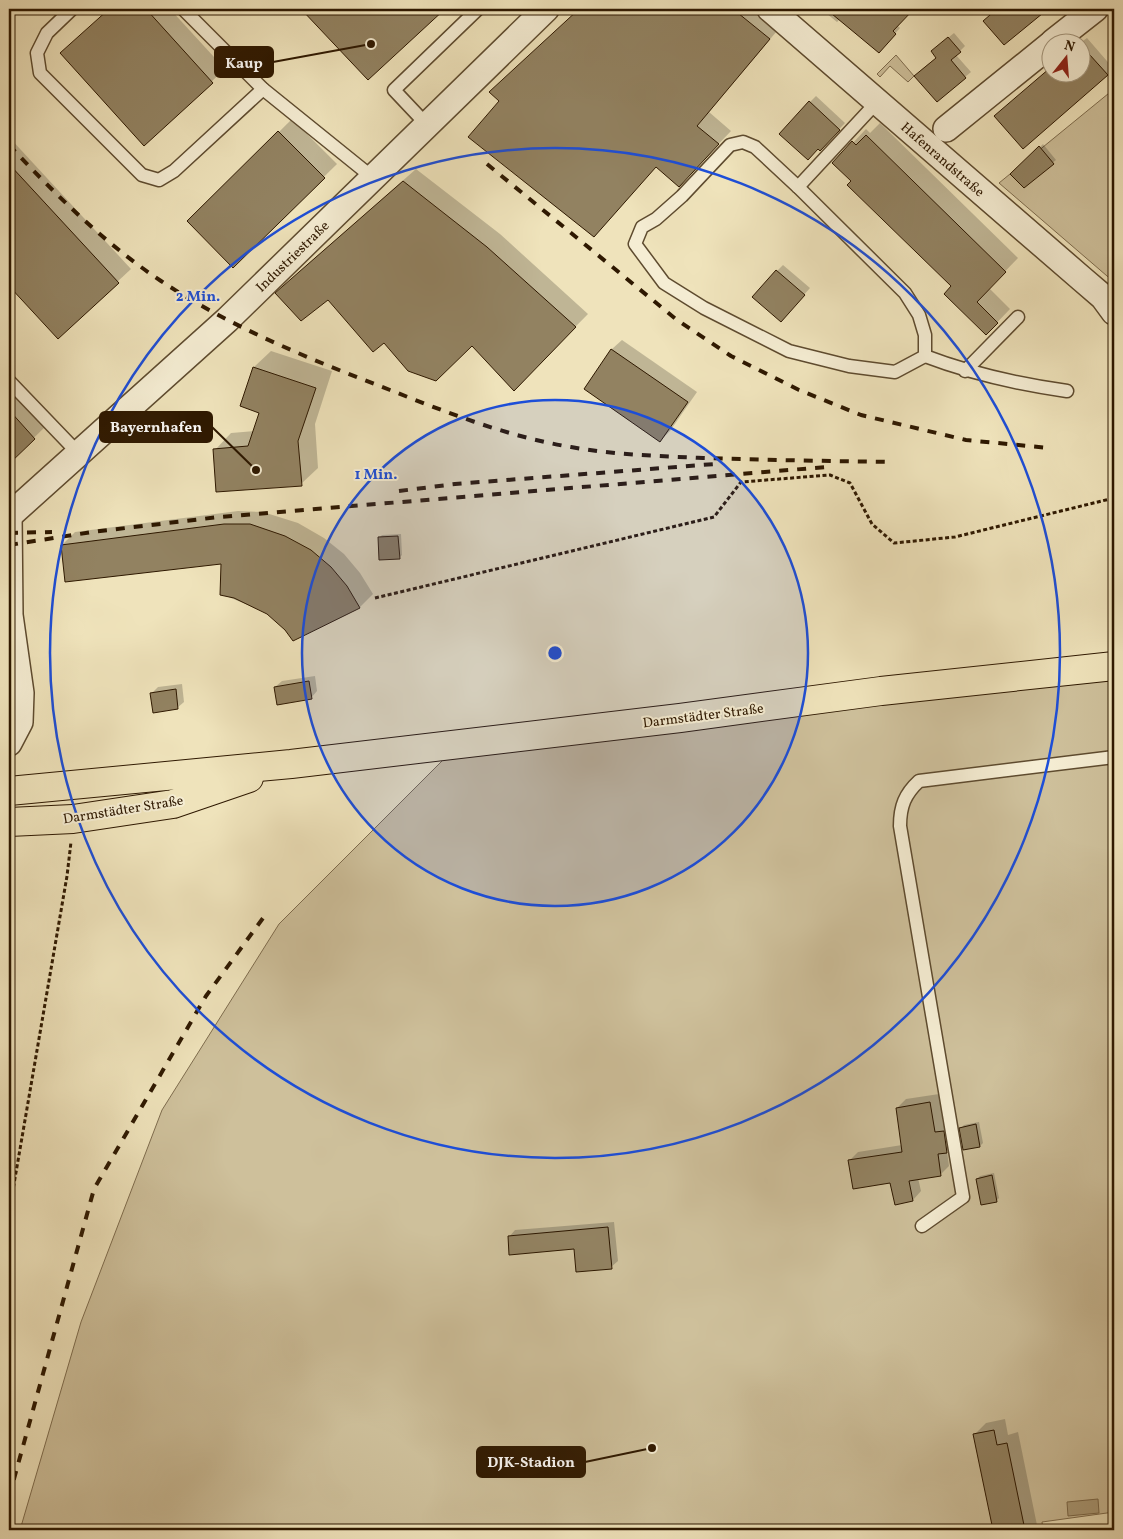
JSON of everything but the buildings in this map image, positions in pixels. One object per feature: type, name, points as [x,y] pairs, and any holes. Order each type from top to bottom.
[{"type":"main road","name":"Darmstädter Straße","points":[[9,791],[291,764],[680,718],[882,691],[1114,666]]},
{"type":"main road","name":"Darmstädter Straße","points":[[9,822],[73,819],[173,804],[291,764]]},
{"type":"street","name":"Industriestraße","points":[[9,516],[227,320],[546,9]]},
{"type":"street","name":"Hafenrandstraße","points":[[770,9],[1110,303]]},
{"type":"street","points":[[1067,32],[1095,9]]},
{"type":"street","points":[[946,129],[1040,54]]},
{"type":"street","points":[[9,516],[10,615],[21,693],[20,722],[9,743]]},
{"type":"lane","points":[[72,9],[47,33],[37,53],[40,73],[142,175],[159,180],[174,172],[263,89]]},
{"type":"lane","points":[[183,9],[263,89],[372,177]]},
{"type":"lane","points":[[427,125],[394,90],[478,9]]},
{"type":"lane","points":[[798,187],[878,102]]},
{"type":"lane","points":[[925,356],[925,335],[919,316],[905,293],[755,147],[743,142],[730,144],[682,196],[656,219],[642,227],[635,244],[664,283],[704,308],[789,351],[849,366],[895,372],[925,356],[965,372],[1008,382],[1067,391]]},
{"type":"lane","points":[[965,372],[1018,317]]},
{"type":"lane","points":[[9,382],[79,454]]},
{"type":"lane","points":[[922,1226],[963,1196],[900,811],[910,790],[919,781],[1114,757]]},
{"type":"path","points":[[375,598],[714,517],[741,482],[830,475],[850,483],[872,524],[894,542],[955,537],[1114,498]]},
{"type":"path","points":[[9,1214],[67,876],[73,819]]},
{"type":"shaded area","points":[[896,55],[914,76],[908,82],[890,66],[880,77],[877,74]]},
{"type":"shaded area","points":[[1114,89],[1114,282],[999,183]]},
{"type":"shaded area","points":[[1114,676],[1114,1512],[1042,1522],[1043,1530],[20,1530],[81,1322],[162,1110],[279,924],[445,758],[462,750]]},
{"type":"shaded area","points":[[1098,1499],[1099,1513],[1068,1516],[1067,1502]]},
{"type":"railway","points":[[263,9],[267,12]]},
{"type":"railway","points":[[9,145],[63,200],[100,234],[140,266],[188,298],[216,314],[302,355],[456,416],[548,443],[604,452],[703,458],[893,462]]},
{"type":"railway","points":[[487,164],[677,320],[731,356],[799,390],[861,415],[966,440],[1049,448]]},
{"type":"railway","points":[[399,491],[455,484],[715,464]]},
{"type":"railway","points":[[9,545],[92,532],[219,517],[826,467]]},
{"type":"railway","points":[[9,533],[52,532]]},
{"type":"railway","points":[[9,1497],[94,1189],[206,996],[266,914]]},
{"type":"place","name":"Kaup","points":[[371,44]]},
{"type":"place","name":"Bayernhafen","points":[[256,470]]},
{"type":"place","name":"DJK-Stadion","points":[[652,1448]]}]
